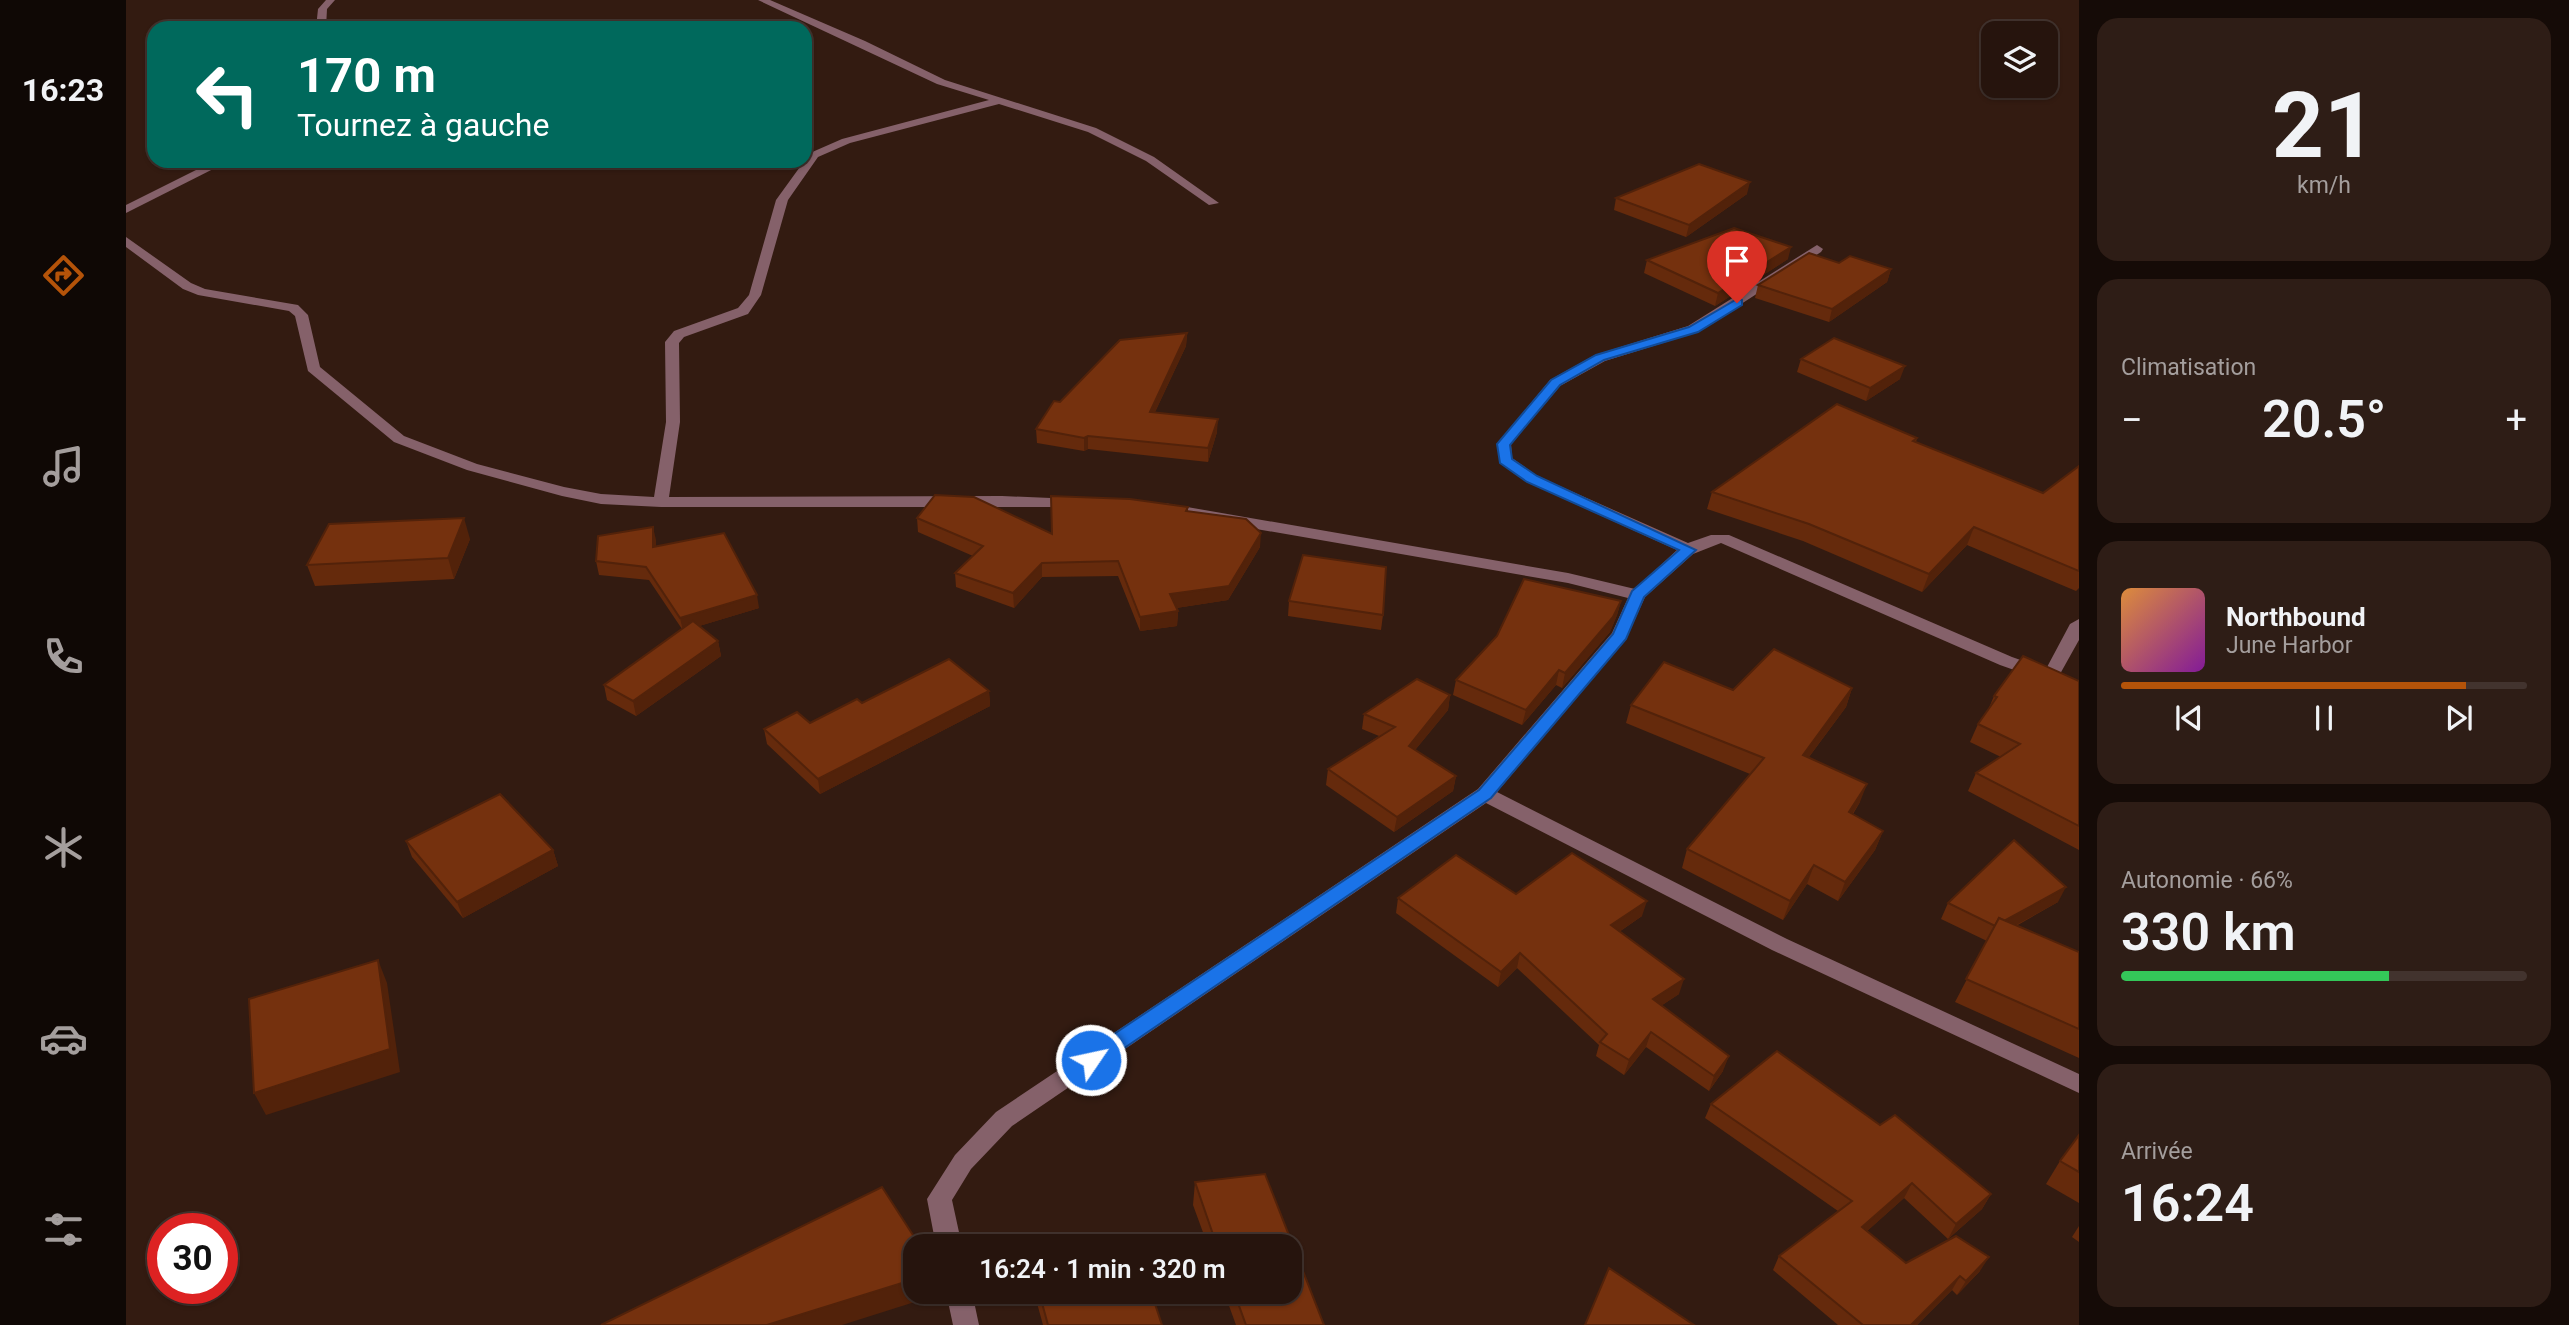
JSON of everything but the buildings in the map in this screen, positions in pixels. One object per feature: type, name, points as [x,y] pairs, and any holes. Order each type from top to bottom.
[{"type":"street","points":[[322,21],[323,9],[331,0]]},
{"type":"street","points":[[762,0],[811,21]]},
{"type":"street","points":[[812,22],[942,82],[1092,130],[1150,159],[1213,203]]},
{"type":"street","points":[[812,158],[846,141],[1002,100]]},
{"type":"street","points":[[126,210],[209,168]]},
{"type":"street","points":[[661,502],[673,422],[672,342],[679,334],[743,311],[755,295],[782,200],[805,168]]},
{"type":"street","points":[[126,241],[187,286],[202,292],[293,308],[301,315],[313,368],[340,393],[399,439],[472,467],[601,499],[661,502],[1002,500],[1093,505]]},
{"type":"street","points":[[1689,550],[1532,479],[1505,460],[1504,444],[1555,383],[1600,358],[1693,329],[1817,248]]},
{"type":"street","points":[[1145,507],[1180,509],[1568,578],[1638,595]]},
{"type":"street","points":[[947,1234],[940,1199],[963,1162],[1004,1119],[1485,794],[1620,635],[1638,595],[1689,550],[1708,538],[1723,538],[2006,661],[2079,687]]},
{"type":"street","points":[[2050,677],[2079,624]]},
{"type":"street","points":[[1485,794],[1630,872],[1942,1023],[2079,1084]]},
{"type":"street","points":[[962,1304],[966,1325]]},
{"type":"route","points":[[1091,1060],[1485,794],[1620,635],[1638,595],[1689,550],[1532,479],[1505,460],[1504,444],[1555,383],[1600,358],[1693,329],[1737,303]]}]
